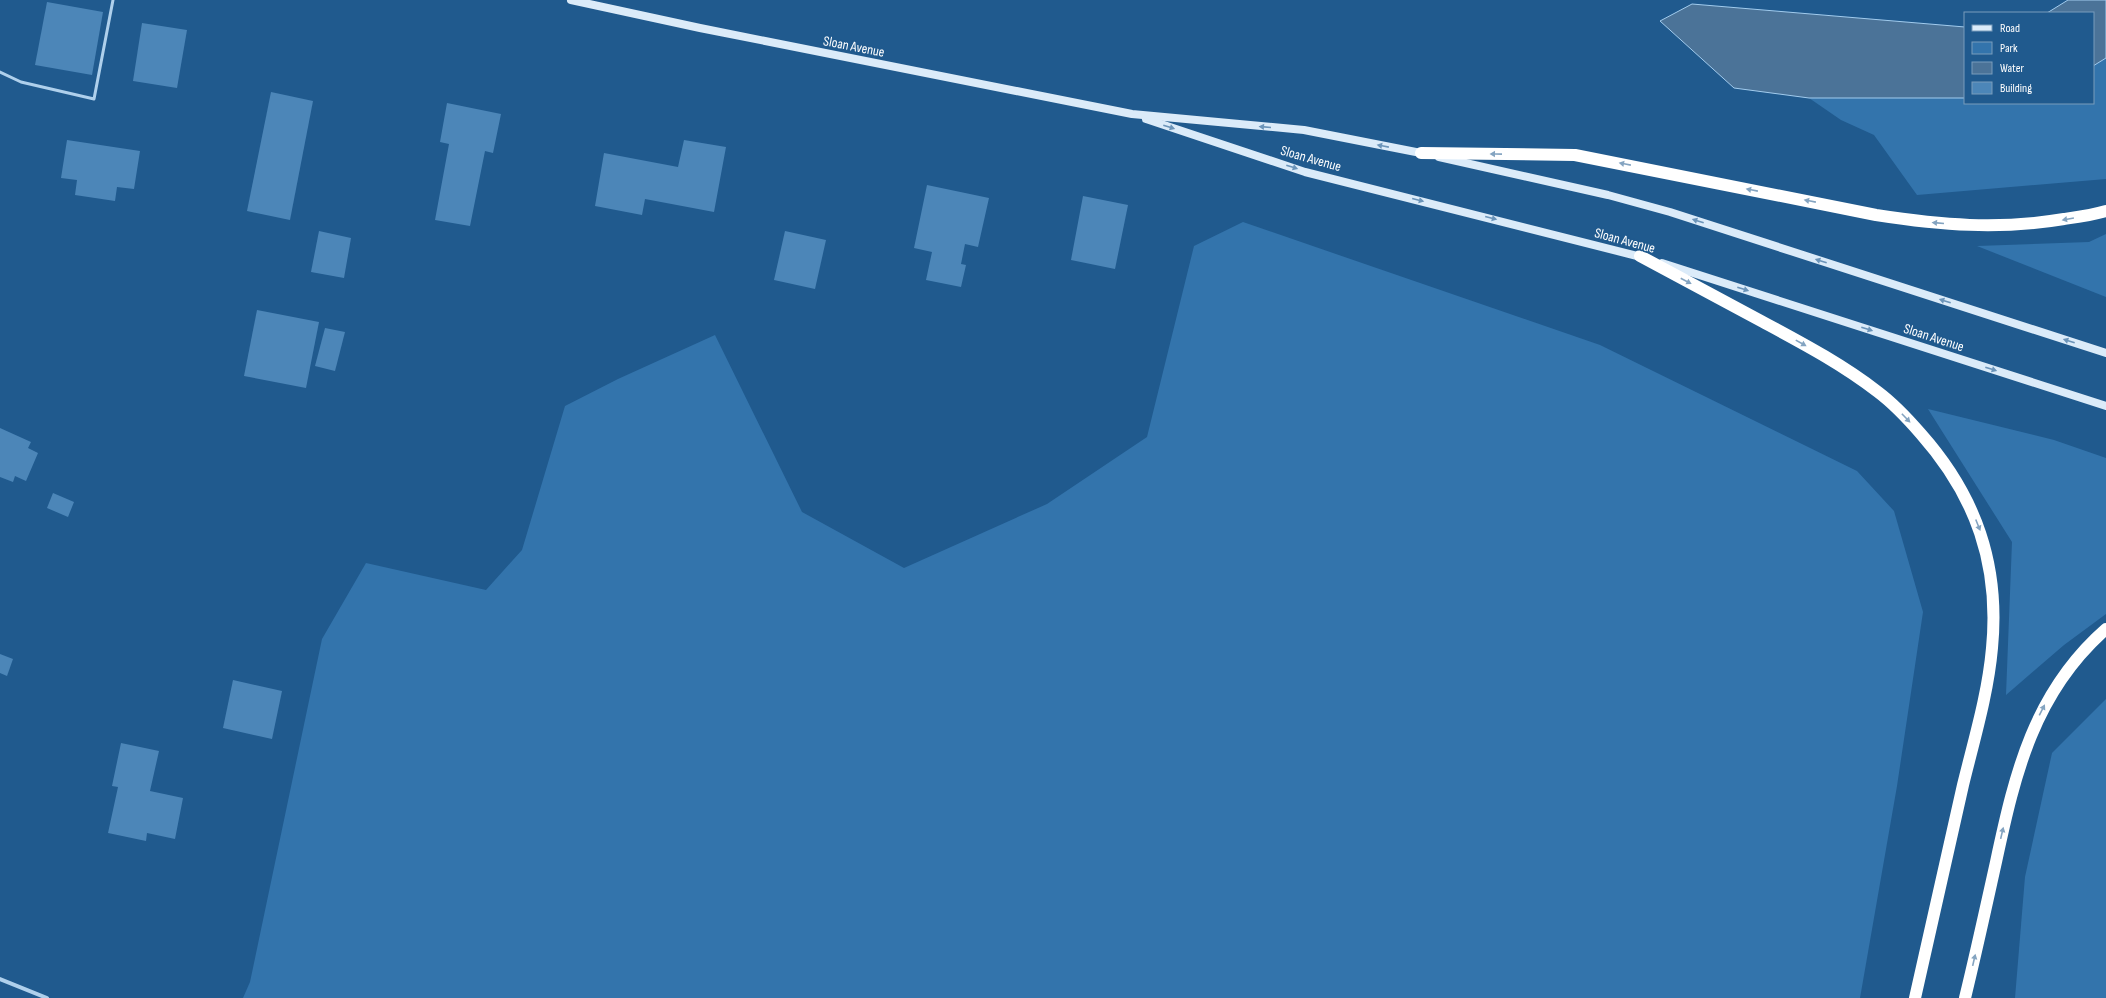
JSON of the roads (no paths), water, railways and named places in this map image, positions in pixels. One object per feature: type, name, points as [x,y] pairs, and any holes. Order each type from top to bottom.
[{"type":"highway","points":[[1421,153],[1575,154],[1876,215],[1968,226],[2044,223],[2106,211]]},
{"type":"highway","points":[[1640,256],[1828,358],[1880,393],[1911,423],[1939,456],[1958,484],[1971,508],[1982,534],[1989,562],[1993,590],[1992,649],[1982,704],[1915,998]]},
{"type":"highway","points":[[1966,998],[2007,811],[2022,757],[2032,730],[2060,680],[2092,641],[2106,630]]},
{"type":"main road","name":"Sloan Avenue","points":[[571,0],[708,30],[1132,114],[1304,130],[1421,153],[1608,195],[1670,212],[2106,352]]},
{"type":"main road","name":"Sloan Avenue","points":[[1132,114],[1304,172],[1640,256],[2106,406]]},
{"type":"street","points":[[0,979],[47,998]]},
{"type":"lane","points":[[0,72],[21,82],[94,98],[113,0]]},
{"type":"water","points":[[2068,0],[2106,0],[2106,58],[2094,65],[2094,12],[2049,12]]},
{"type":"water","points":[[1692,4],[1964,27],[1964,98],[1809,98],[1734,88],[1660,21]]}]
